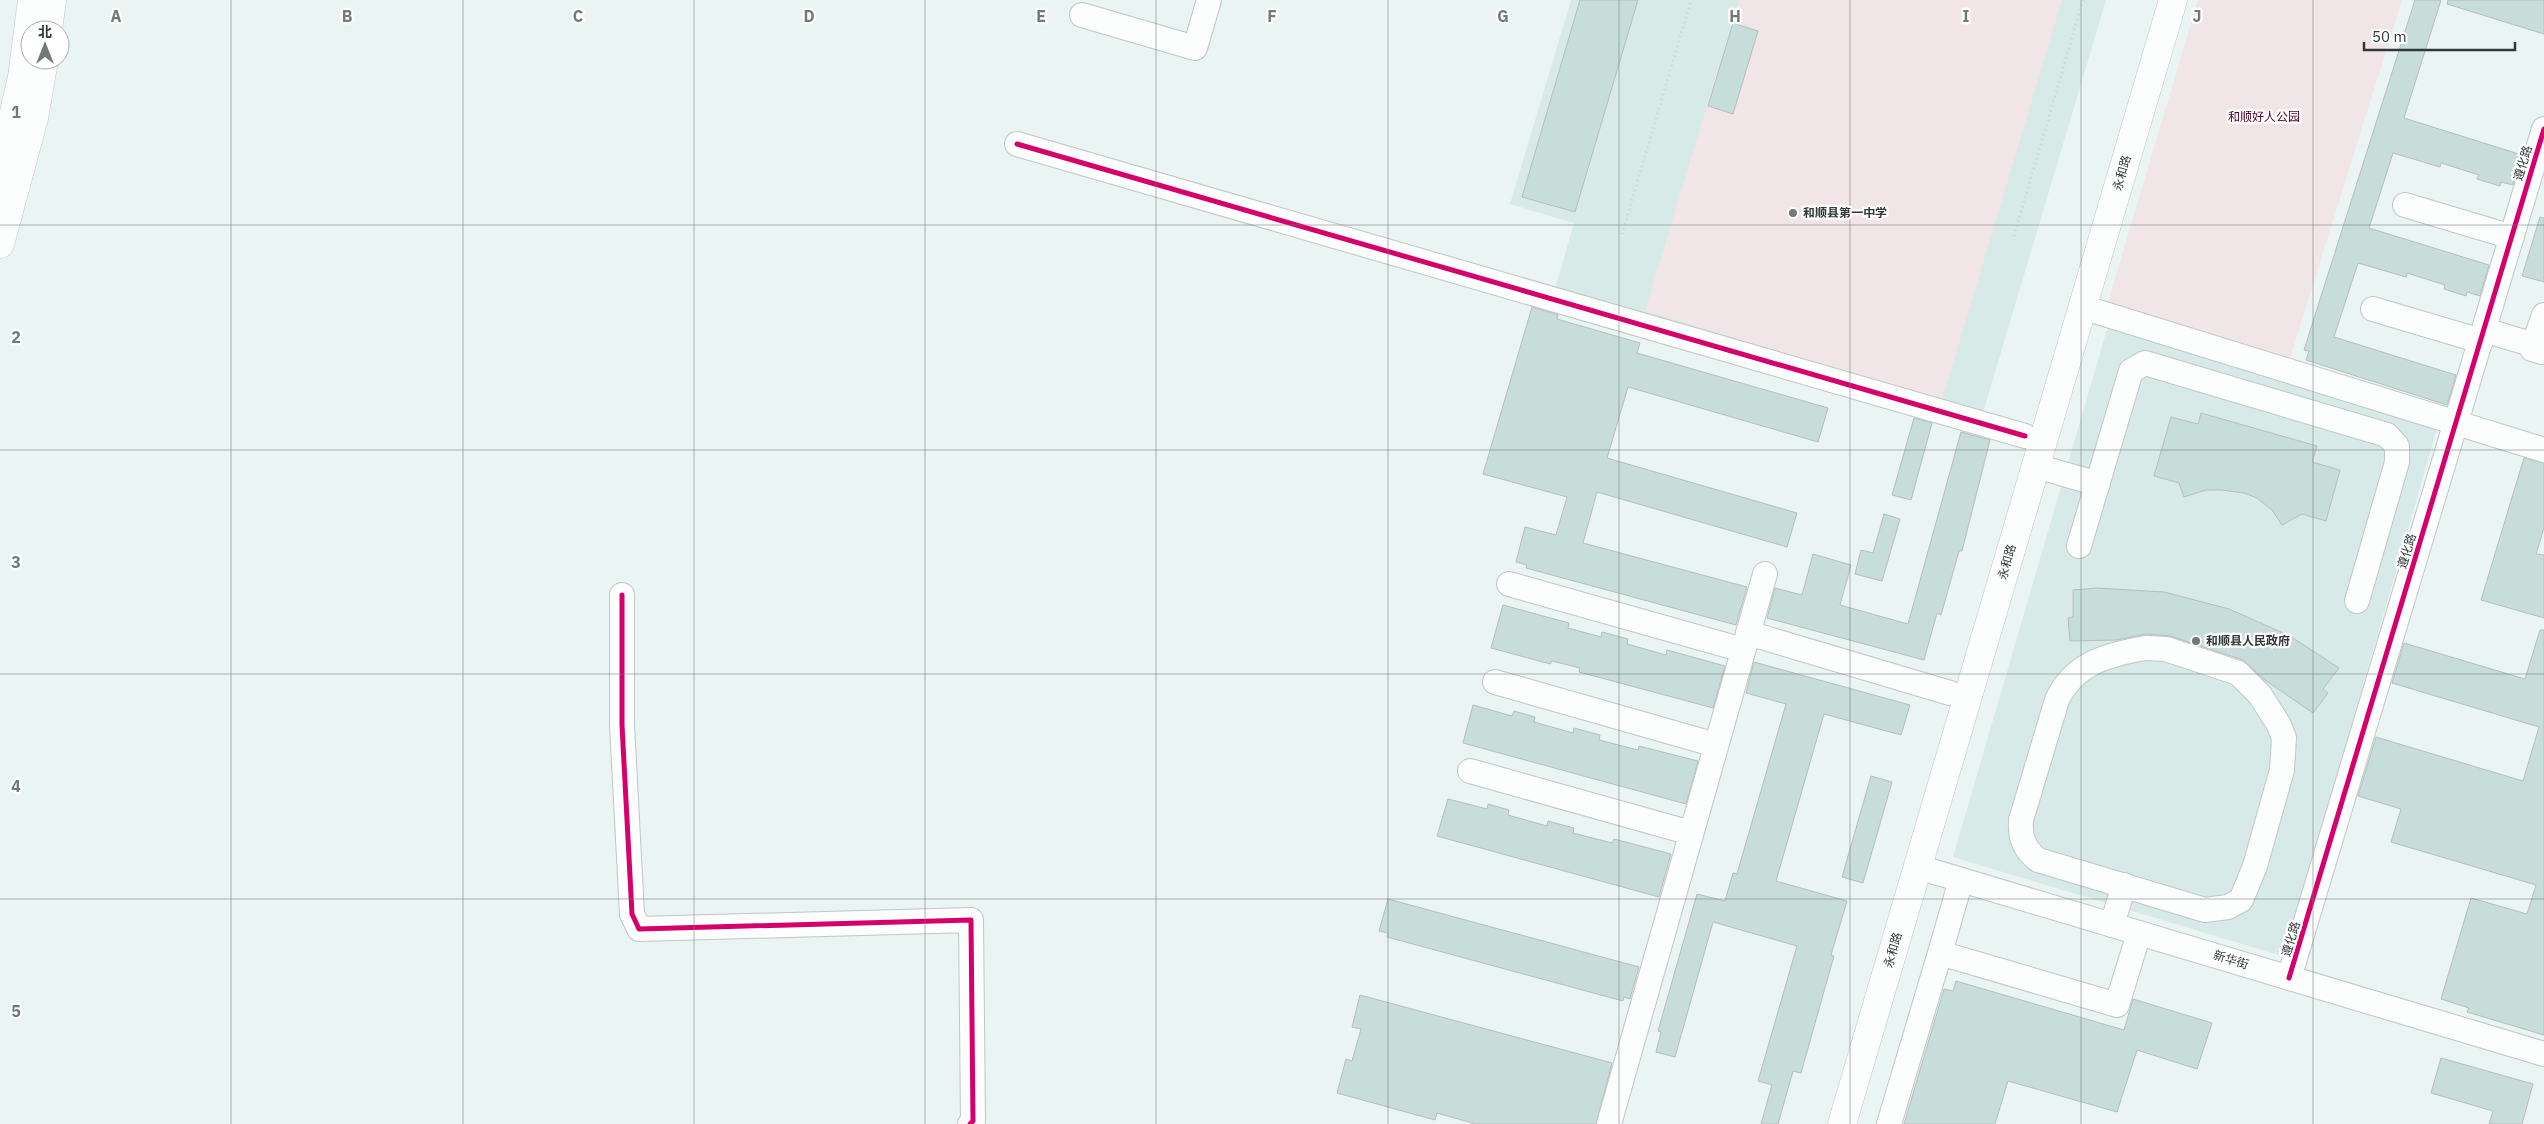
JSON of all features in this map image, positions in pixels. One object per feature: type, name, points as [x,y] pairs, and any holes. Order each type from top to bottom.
[{"type":"main road","points":[[0,175],[22,77],[32,0]]},
{"type":"main road","points":[[49,20],[52,0]]},
{"type":"main road","name":"永和路","points":[[1823,1124],[2154,0]]},
{"type":"main road","name":"永和路","points":[[1842,1124],[2173,0]]},
{"type":"main road","points":[[0,244],[32,126],[42,70]]},
{"type":"street","points":[[1082,15],[1195,48],[1209,0]]},
{"type":"street","name":"遵化路","points":[[2289,978],[2544,129]]},
{"type":"street","points":[[1017,144],[2026,436]]},
{"type":"street","points":[[2405,205],[2512,237]]},
{"type":"street","points":[[2082,308],[2544,450]]},
{"type":"street","points":[[2373,309],[2539,349],[2544,315]]},
{"type":"street","points":[[2079,546],[2131,371],[2145,362],[2387,435],[2397,446],[2397,462],[2357,602]]},
{"type":"street","points":[[2036,466],[2098,484]]},
{"type":"street","points":[[1609,1124],[1765,574]]},
{"type":"street","points":[[1509,584],[1746,641],[1950,693]]},
{"type":"street","points":[[622,595],[622,726],[632,914],[639,929],[971,920],[974,1121],[970,1124]]},
{"type":"street","points":[[2146,648],[2166,649],[2238,673],[2260,695],[2279,725],[2284,738],[2285,751],[2282,770],[2255,866],[2241,900],[2228,907],[2205,910],[2124,886],[2038,860],[2024,846],[2021,820],[2057,700],[2063,686],[2082,668],[2127,651],[2146,648]]},
{"type":"street","points":[[1495,682],[1716,745]]},
{"type":"street","points":[[1470,770],[1691,833]]},
{"type":"street","name":"新华街","points":[[1918,867],[2544,1054]]},
{"type":"street","points":[[1889,1124],[1961,880]]},
{"type":"street","points":[[2112,925],[2124,886]]},
{"type":"street","points":[[1940,953],[2118,1005],[2139,933]]},
{"type":"path","points":[[1622,234],[1691,0]]},
{"type":"path","points":[[2014,236],[2083,0]]},
{"type":"shaded area","name":"和顺县第一中学","points":[[1571,0],[2106,0],[1982,416],[1555,289],[1574,223],[1510,204]]},
{"type":"shaded area","name":"和顺县人民政府","points":[[2108,326],[2438,425],[2285,957],[1953,857]]},
{"type":"green space","name":"和顺县第一中学","points":[[1739,0],[2062,0],[1942,400],[1829,366],[1794,358],[1780,351],[1645,311]]},
{"type":"green space","name":"和顺好人公园","points":[[2198,0],[2402,0],[2290,358],[2108,302]]},
{"type":"building","points":[[1580,0],[1638,0],[1575,212],[1522,197]]},
{"type":"building","points":[[2415,0],[2441,0],[2404,118],[2522,155],[2513,185],[2501,182],[2500,186],[2477,179],[2479,175],[2441,163],[2440,167],[2393,153],[2369,228],[2489,265],[2480,296],[2467,292],[2466,296],[2444,289],[2445,285],[2407,273],[2406,277],[2358,263],[2334,337],[2456,375],[2447,405],[2306,360],[2309,351],[2304,350]]},
{"type":"building","points":[[2448,0],[2544,0],[2544,34],[2447,4]]},
{"type":"building","points":[[1733,23],[1758,31],[1733,114],[1708,106]]},
{"type":"building","points":[[2540,217],[2544,218],[2544,282],[2522,276]]},
{"type":"building","points":[[1532,307],[1558,315],[1557,319],[1640,343],[1637,353],[1828,408],[1818,442],[1628,387],[1607,458],[1797,513],[1787,547],[1597,492],[1583,543],[1747,587],[1736,625],[1526,568],[1527,565],[1516,562],[1525,527],[1556,535],[1567,497],[1483,474]]},
{"type":"building","points":[[2201,413],[2317,446],[2312,462],[2340,470],[2326,521],[2302,514],[2282,525],[2272,510],[2257,498],[2244,493],[2206,490],[2184,497],[2179,483],[2154,476],[2171,417],[2198,424]]},
{"type":"building","points":[[1914,418],[1932,423],[1911,500],[1892,495]]},
{"type":"building","points":[[1961,432],[1990,440],[1962,551],[1959,551],[1941,615],[1937,613],[1924,660],[1767,618],[1775,588],[1802,595],[1813,554],[1851,565],[1840,605],[1908,624]]},
{"type":"building","points":[[2524,458],[2544,463],[2544,528],[2536,554],[2544,555],[2544,618],[2481,600]]},
{"type":"building","points":[[1884,514],[1900,519],[1882,581],[1855,574],[1861,550],[1873,553]]},
{"type":"building","points":[[2097,588],[2164,592],[2229,609],[2290,636],[2339,668],[2323,689],[2328,693],[2313,713],[2265,680],[2243,660],[2170,636],[2146,634],[2117,640],[2070,641],[2068,618],[2073,617],[2073,590]]},
{"type":"building","points":[[1503,605],[1569,623],[1568,628],[1601,637],[1602,632],[1628,639],[1627,644],[1666,655],[1667,650],[1725,666],[1713,708],[1579,672],[1580,668],[1552,661],[1550,664],[1491,648]]},
{"type":"building","points":[[2540,630],[2544,630],[2544,1035],[2467,1012],[2469,1008],[2441,999],[2471,898],[2527,914],[2536,885],[2391,842],[2401,809],[2358,796],[2376,737],[2523,781],[2539,727],[2392,683],[2404,643],[2525,679]]},
{"type":"building","points":[[1754,662],[1910,705],[1901,735],[1824,714],[1776,881],[1847,901],[1831,955],[1834,956],[1801,1073],[1793,1071],[1778,1124],[1761,1124],[1772,1085],[1758,1081],[1797,946],[1713,922],[1675,1057],[1656,1052],[1661,1032],[1658,1031],[1697,894],[1725,901],[1733,873],[1737,874],[1786,704],[1746,693]]},
{"type":"building","points":[[1473,705],[1512,716],[1514,711],[1535,717],[1534,722],[1573,733],[1574,728],[1600,735],[1599,740],[1638,750],[1639,746],[1698,761],[1686,804],[1463,743]]},
{"type":"building","points":[[1871,776],[1892,782],[1863,883],[1842,877]]},
{"type":"building","points":[[1448,799],[1487,809],[1488,804],[1509,810],[1508,815],[1547,826],[1548,821],[1574,828],[1573,833],[1612,843],[1614,839],[1671,854],[1659,897],[1437,836]]},
{"type":"building","points":[[1388,899],[1639,967],[1630,999],[1624,997],[1623,1001],[1387,937],[1388,933],[1379,931]]},
{"type":"building","points":[[1956,981],[2124,1030],[2133,999],[2212,1023],[2197,1069],[2137,1050],[2117,1112],[2008,1081],[1995,1124],[1904,1124],[1944,989],[1953,991]]},
{"type":"building","points":[[1360,995],[1612,1063],[1596,1124],[1476,1124],[1437,1113],[1435,1120],[1337,1093],[1346,1059],[1352,1061],[1361,1029],[1352,1027]]},
{"type":"building","points":[[2441,1058],[2533,1084],[2522,1124],[2489,1124],[2493,1111],[2431,1093]]},
{"type":"cycle path","points":[[2289,978],[2544,129]]},
{"type":"cycle path","points":[[1017,144],[2025,436]]},
{"type":"cycle path","points":[[622,595],[622,725],[632,914],[639,929],[971,920],[973,1121],[970,1124]]},
{"type":"place","name":"和顺县第一中学","points":[[1793,213]]},
{"type":"place","name":"和顺县人民政府","points":[[2196,641]]}]
